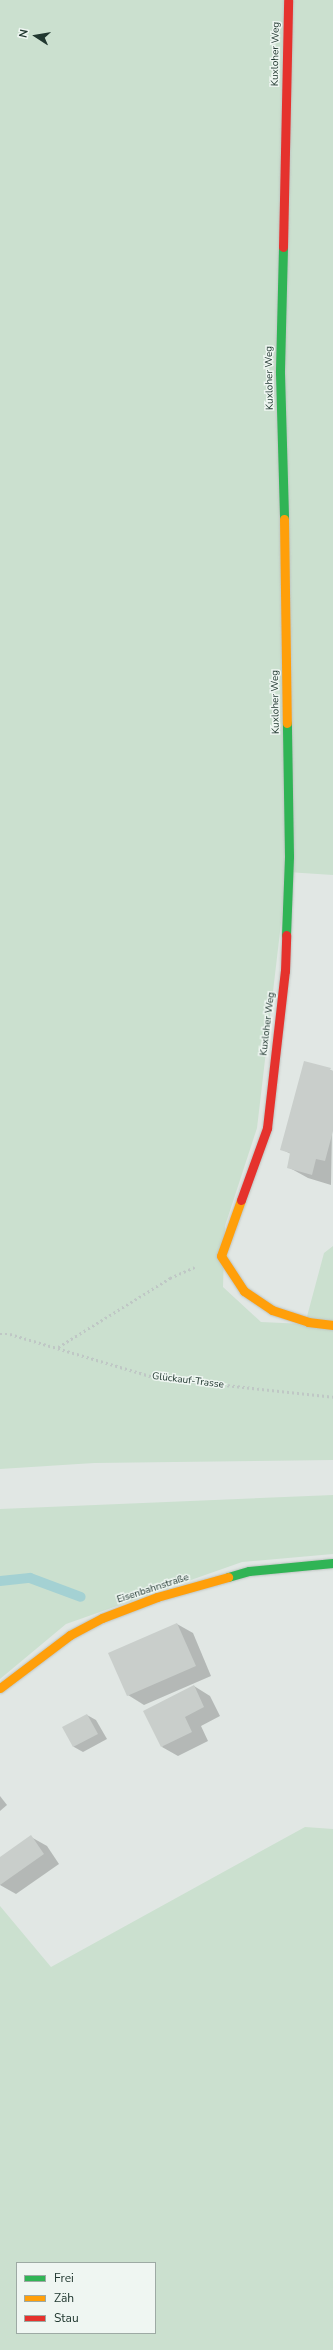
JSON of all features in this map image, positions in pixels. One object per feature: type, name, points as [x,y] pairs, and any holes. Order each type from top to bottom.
[{"type":"street","name":"Kuxloher Weg","points":[[221,1256],[267,1128],[285,971],[289,856],[284,496],[280,373],[288,0]]},
{"type":"street","points":[[221,1256],[244,1291],[272,1310],[308,1322],[333,1325]]},
{"type":"street","name":"Eisenbahnstraße","points":[[0,1688],[70,1635],[102,1618],[157,1597],[249,1571],[333,1563]]},
{"type":"path","points":[[57,1348],[170,1278],[221,1256]]},
{"type":"path","name":"Glückauf-Trasse","points":[[0,1334],[10,1334],[152,1377],[333,1397]]},
{"type":"green space","points":[[0,0],[333,0],[333,875],[287,872],[257,1128],[225,1226],[223,1287],[261,1322],[305,1324],[324,1253],[333,1246],[333,1460],[94,1463],[0,1469]]},
{"type":"green space","points":[[333,1495],[333,1554],[242,1562],[66,1624],[0,1679],[0,1509]]},
{"type":"green space","points":[[305,1827],[333,1829],[333,2350],[0,2350],[0,1906],[51,1967]]},
{"type":"building","points":[[304,1061],[331,1068],[330,1070],[333,1071],[333,1131],[325,1161],[316,1159],[312,1175],[287,1168],[290,1153],[280,1150]]},
{"type":"building","points":[[177,1623],[196,1666],[127,1696],[108,1653]]},
{"type":"building","points":[[194,1685],[204,1707],[185,1717],[192,1732],[161,1747],[143,1711]]},
{"type":"building","points":[[87,1714],[98,1734],[73,1747],[62,1727]]},
{"type":"building","points":[[31,1835],[44,1854],[0,1885],[0,1857]]},
{"type":"waterway","points":[[0,1581],[30,1578],[81,1597]]},
{"type":"traffic: fast","points":[[283,247],[280,373],[284,519]]},
{"type":"traffic: fast","points":[[286,935],[289,856],[287,723]]},
{"type":"traffic: fast","points":[[228,1577],[249,1571],[333,1563]]},
{"type":"traffic: slow","points":[[284,519],[287,723]]},
{"type":"traffic: slow","points":[[241,1200],[221,1256],[244,1291],[272,1310],[308,1322],[333,1325]]},
{"type":"traffic: slow","points":[[0,1688],[70,1635],[102,1618],[157,1597],[228,1577]]},
{"type":"traffic: jam","points":[[283,247],[288,0]]},
{"type":"traffic: jam","points":[[241,1200],[267,1128],[285,971],[286,935]]}]
